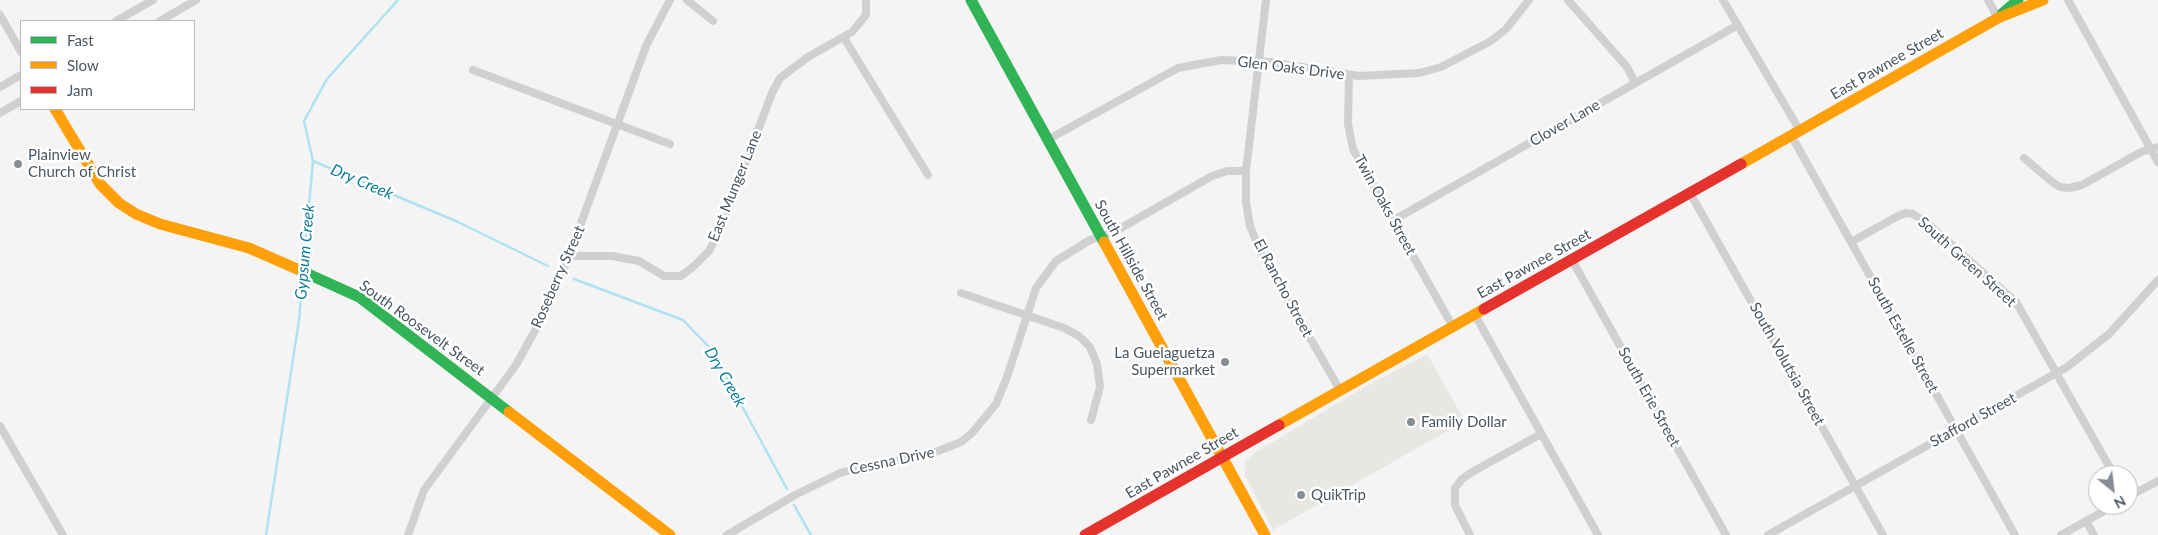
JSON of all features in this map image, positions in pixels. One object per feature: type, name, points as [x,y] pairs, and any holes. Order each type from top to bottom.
[{"type":"main road","name":"South Hillside Street","points":[[970,0],[1265,535]]},
{"type":"main road","name":"East Pawnee Street","points":[[1998,18],[2018,0]]},
{"type":"main road","name":"East Pawnee Street","points":[[1085,535],[1998,18],[2043,0]]},
{"type":"main road","name":"South Roosevelt Street","points":[[56,110],[100,184],[119,203],[136,214],[160,224],[249,248],[358,297],[670,535]]},
{"type":"street","points":[[118,20],[153,0]]},
{"type":"street","points":[[162,20],[196,0]]},
{"type":"street","name":"Roseberry Street","points":[[408,535],[424,490],[516,365],[550,303],[646,46],[670,0]]},
{"type":"street","points":[[687,0],[713,20]]},
{"type":"street","name":"East Munger Lane","points":[[569,256],[612,256],[639,261],[664,276],[680,276],[693,267],[709,251],[720,230],[772,93],[780,78],[808,57],[852,32],[866,15],[866,0]]},
{"type":"street","name":"El Rancho Street","points":[[1266,0],[1257,62],[1246,171],[1246,202],[1250,226],[1261,253],[1340,390]]},
{"type":"street","name":"Glen Oaks Drive","points":[[1047,140],[1178,68],[1221,60],[1257,62],[1359,76],[1419,73],[1440,67],[1471,52],[1506,29],[1529,0]]},
{"type":"street","points":[[1568,0],[1627,67],[1635,83]]},
{"type":"street","name":"South Estelle Street","points":[[1722,0],[1738,25],[1796,133],[1851,242],[2015,535]]},
{"type":"street","points":[[1988,0],[1998,18]]},
{"type":"street","points":[[2068,0],[2154,148],[2158,162]]},
{"type":"street","points":[[0,15],[20,50]]},
{"type":"street","name":"Clover Lane","points":[[1392,221],[1738,25]]},
{"type":"street","points":[[844,38],[928,174]]},
{"type":"street","points":[[473,70],[670,144]]},
{"type":"street","name":"Twin Oaks Street","points":[[1349,74],[1350,137],[1354,149],[1392,221],[1453,327]]},
{"type":"street","points":[[0,87],[20,76]]},
{"type":"street","points":[[0,113],[20,102]]},
{"type":"street","points":[[2024,158],[2060,187],[2069,188],[2082,185],[2141,152],[2154,148]]},
{"type":"street","name":"Cessna Drive","points":[[727,535],[819,482],[840,473],[866,466],[928,455],[961,442],[978,427],[996,404],[1007,377],[1036,288],[1052,266],[1067,252],[1090,240],[1121,228],[1212,176],[1228,171],[1246,171]]},
{"type":"street","name":"South Volutsia Street","points":[[1690,193],[1883,535]]},
{"type":"street","name":"South Green Street","points":[[1851,242],[1906,213],[1919,217],[2016,302],[2108,465]]},
{"type":"street","name":"South Erie Street","points":[[1572,260],[1726,535]]},
{"type":"street","name":"Stafford Street","points":[[1768,535],[2057,372],[2109,334],[2158,280]]},
{"type":"street","points":[[961,293],[1064,328],[1079,336],[1090,347],[1097,364],[1100,387],[1091,420]]},
{"type":"street","points":[[1475,315],[1598,535]]},
{"type":"street","points":[[0,426],[63,535]]},
{"type":"street","points":[[1470,535],[1455,505],[1455,488],[1462,479],[1472,472],[1541,434]]},
{"type":"street","points":[[2138,492],[2158,481]]},
{"type":"street","points":[[2061,535],[2097,515]]},
{"type":"street","points":[[2086,521],[2094,535]]},
{"type":"shaded area","points":[[1427,354],[1465,421],[1273,530],[1245,476],[1245,462],[1254,453],[1361,389]]},
{"type":"waterway","name":"Gypsum Creek","points":[[303,269],[313,161],[304,121],[327,79],[398,0]]},
{"type":"waterway","name":"Dry Creek","points":[[313,161],[458,222],[548,266]]},
{"type":"waterway","name":"Gypsum Creek","points":[[266,535],[299,320],[303,277]]},
{"type":"waterway","name":"Dry Creek","points":[[574,279],[683,320],[711,349],[787,489]]},
{"type":"waterway","name":"Dry Creek","points":[[794,505],[811,535]]},
{"type":"traffic: fast","points":[[971,0],[1104,242]]},
{"type":"traffic: fast","points":[[2002,14],[2018,0]]},
{"type":"traffic: fast","points":[[297,269],[359,297],[509,412]]},
{"type":"traffic: slow","points":[[1741,164],[1998,18],[2043,0]]},
{"type":"traffic: slow","points":[[56,110],[100,184],[119,203],[136,214],[160,224],[249,248],[297,269]]},
{"type":"traffic: slow","points":[[1104,242],[1265,535]]},
{"type":"traffic: slow","points":[[1279,425],[1484,309]]},
{"type":"traffic: slow","points":[[509,412],[670,535]]},
{"type":"traffic: jam","points":[[1484,309],[1741,164]]},
{"type":"traffic: jam","points":[[1085,535],[1279,425]]},
{"type":"place","name":"Plainview Church of Christ","points":[[18,164]]},
{"type":"place","name":"La Guelaguetza Supermarket","points":[[1225,362]]},
{"type":"place","name":"Family Dollar","points":[[1411,422]]},
{"type":"place","name":"QuikTrip","points":[[1301,495]]}]
